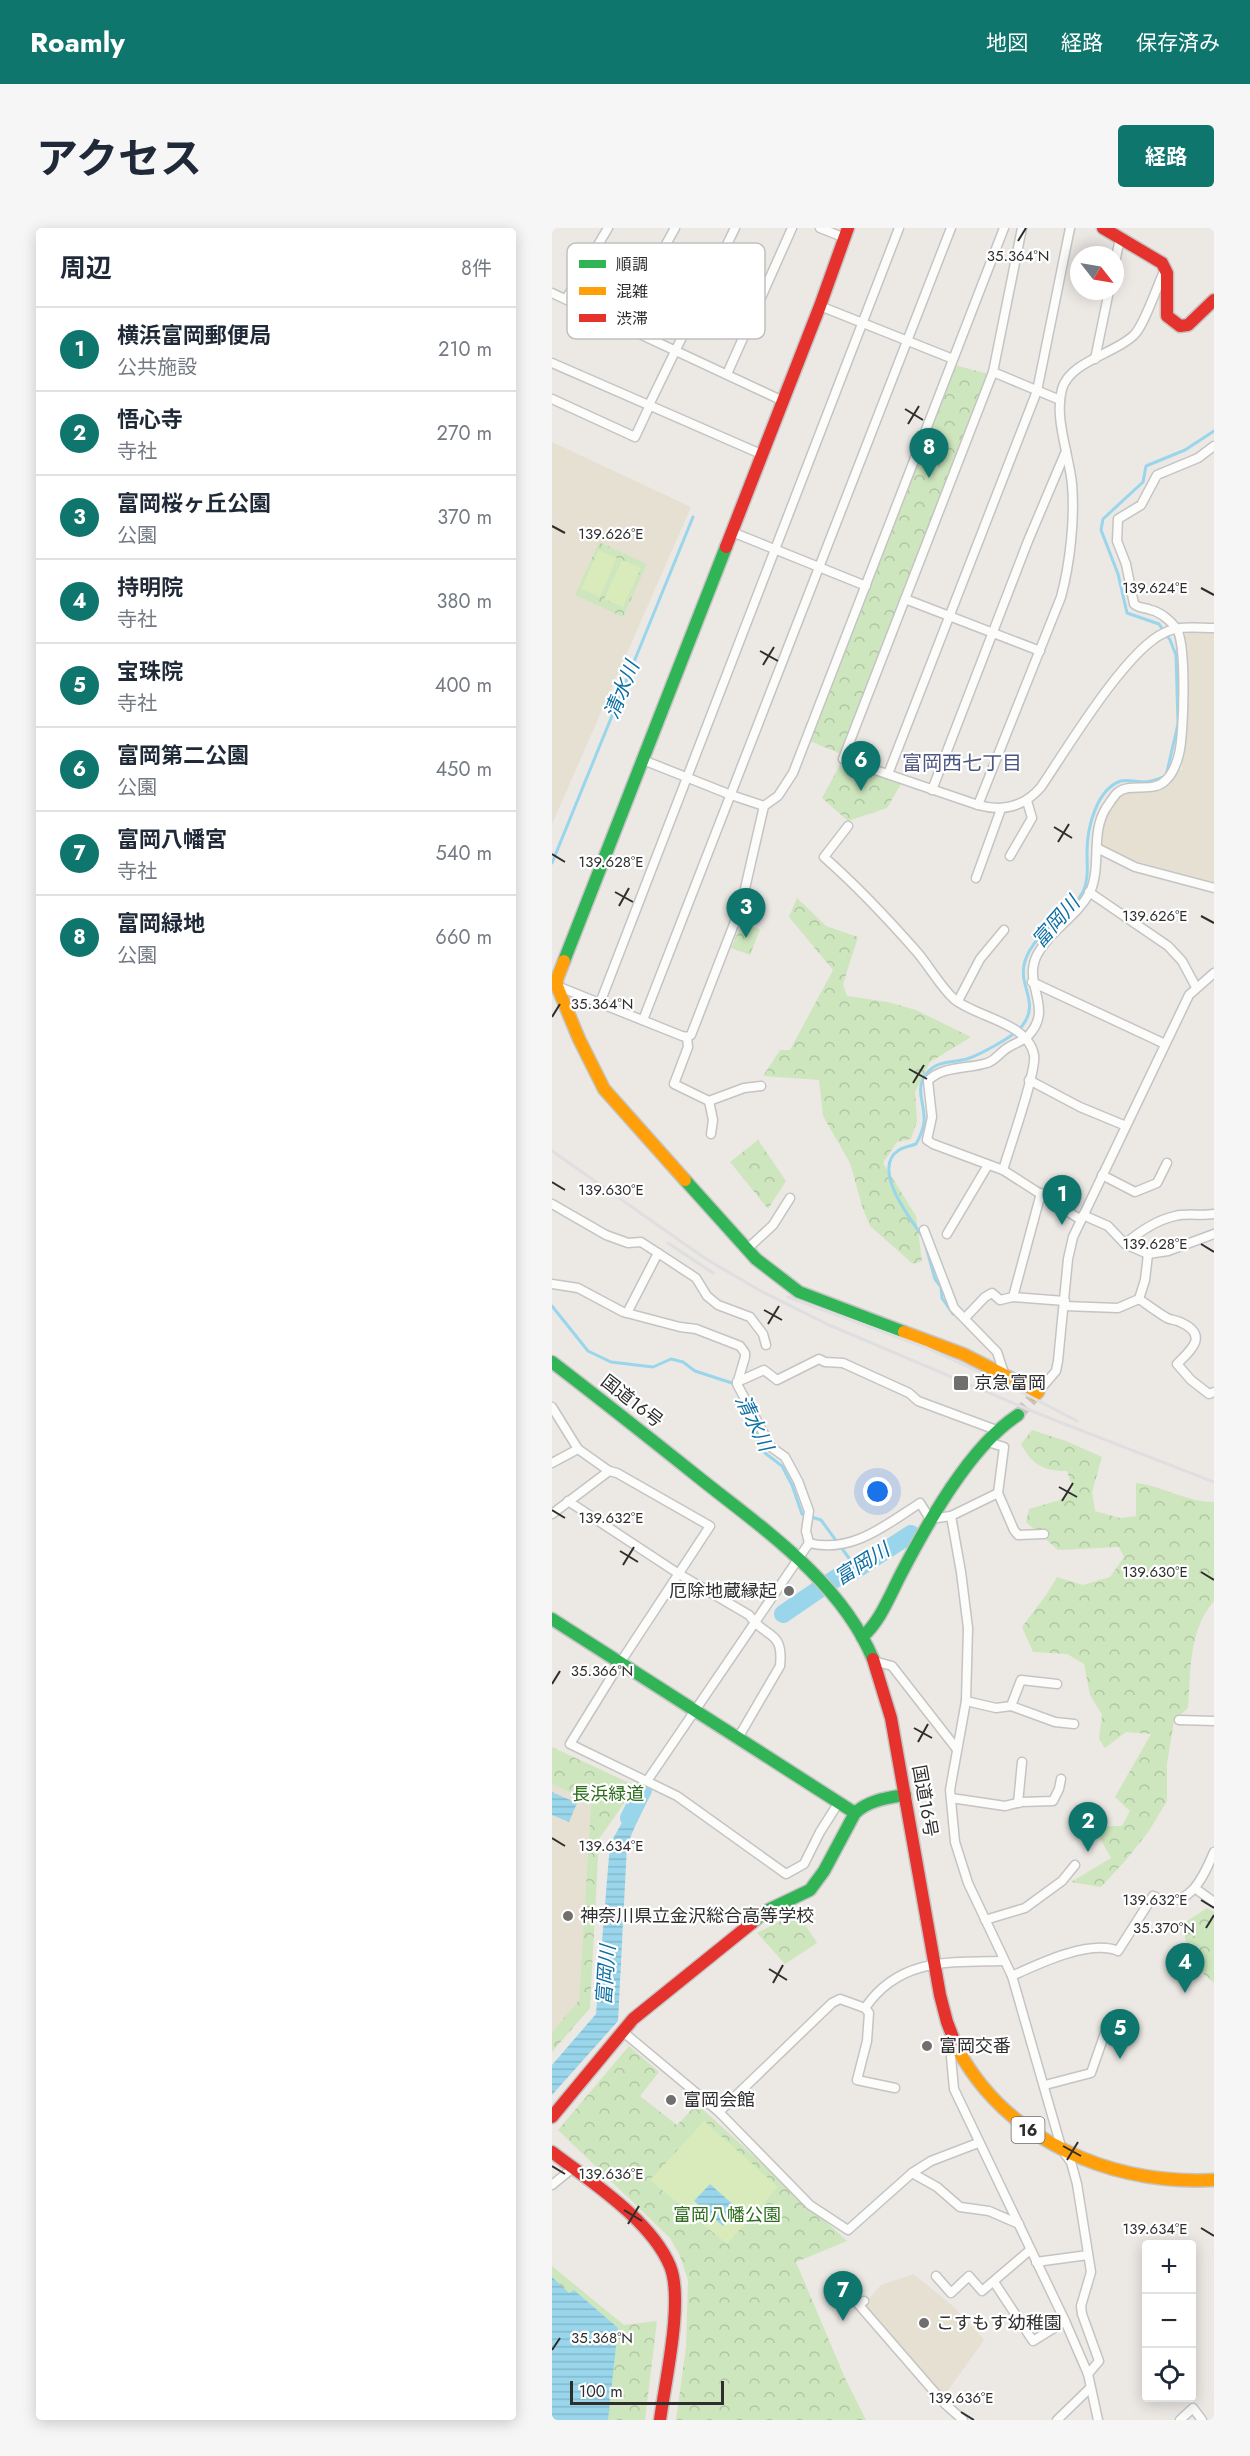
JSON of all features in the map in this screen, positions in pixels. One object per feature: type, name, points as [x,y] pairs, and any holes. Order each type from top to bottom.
[{"type":"main road","points":[[1103,228],[1166,267],[1167,315],[1180,327],[1188,325],[1214,300]]},
{"type":"main road","points":[[847,233],[557,979],[557,986],[579,1039],[604,1089],[746,1250],[799,1292],[963,1354],[1004,1373],[1036,1393]]},
{"type":"main road","name":"国道16号","points":[[552,1362],[624,1417],[797,1558],[821,1580],[844,1608],[861,1636],[874,1661],[891,1712],[934,1963],[947,2022],[957,2048],[979,2081],[1003,2110],[1021,2125],[1062,2150],[1114,2170],[1146,2178],[1178,2181],[1214,2180]]},
{"type":"main road","points":[[861,1636],[869,1631],[882,1609],[930,1519],[987,1442],[1018,1415]]},
{"type":"main road","points":[[552,1619],[855,1812]]},
{"type":"main road","points":[[552,2117],[621,2031],[699,1964],[766,1911],[810,1890],[824,1871],[855,1812],[871,1802],[905,1795]]},
{"type":"main road","points":[[552,2152],[646,2231],[670,2267],[674,2284],[674,2309],[660,2420]]},
{"type":"street","points":[[599,243],[608,228]]},
{"type":"street","points":[[667,243],[675,228]]},
{"type":"street","points":[[728,243],[735,228]]},
{"type":"street","points":[[765,289],[792,228]]},
{"type":"street","points":[[820,228],[847,233]]},
{"type":"street","points":[[600,1003],[898,228]]},
{"type":"street","points":[[644,1020],[951,228]]},
{"type":"street","points":[[687,1037],[691,1035],[738,913],[764,806],[778,796],[793,773],[1004,228]]},
{"type":"street","points":[[1022,228],[993,372],[843,759],[978,806],[1002,809],[1027,801],[1041,787],[1123,670],[1157,637],[1176,628],[1214,628]]},
{"type":"street","points":[[888,774],[1037,391],[1070,228]]},
{"type":"street","points":[[1118,246],[1120,238]]},
{"type":"street","points":[[978,806],[1040,651],[1068,573],[1072,484],[1060,400],[1064,382],[1075,371],[1135,335],[1166,267]]},
{"type":"street","points":[[552,293],[566,299]]},
{"type":"street","points":[[1095,359],[1107,300]]},
{"type":"street","points":[[820,306],[953,359]]},
{"type":"street","points":[[649,339],[783,401]]},
{"type":"street","points":[[552,399],[636,436],[681,339]]},
{"type":"street","points":[[727,374],[743,339]]},
{"type":"street","points":[[552,363],[761,454]]},
{"type":"street","points":[[993,372],[1060,400]]},
{"type":"street","points":[[1214,446],[1198,458],[1157,475],[1141,505],[1118,519],[1117,541],[1126,564],[1134,604],[1139,609],[1150,609],[1165,616],[1176,628],[1181,642],[1184,716],[1179,755],[1167,780],[1155,787],[1127,788],[1117,793],[1104,811],[1097,829],[1097,848],[1089,892],[1075,914],[1050,937],[1032,966],[1032,982],[1040,1005],[1039,1017],[1026,1038],[1008,1047],[990,1062],[935,1073],[928,1081],[932,1117],[927,1140],[1003,1170],[1082,1218],[1108,1226],[1125,1244],[1148,1254],[1168,1251],[1214,1234]]},
{"type":"street","points":[[932,790],[1028,541],[1066,450]]},
{"type":"street","points":[[732,532],[866,586]]},
{"type":"street","points":[[905,599],[1040,651]]},
{"type":"street","points":[[643,760],[764,806]]},
{"type":"street","points":[[1010,856],[1032,818],[1027,801]]},
{"type":"street","points":[[976,878],[1002,809]]},
{"type":"street","points":[[848,826],[824,857],[853,882],[958,1001],[1007,1025],[1026,1038],[1034,1056],[1003,1170]]},
{"type":"street","points":[[1097,848],[1135,867],[1214,888]]},
{"type":"street","points":[[1089,892],[1168,946],[1182,962],[1196,987]]},
{"type":"street","points":[[958,1001],[980,959],[1004,930]]},
{"type":"street","points":[[1036,1393],[1056,1371],[1068,1259],[1073,1237],[1189,995],[1214,973]]},
{"type":"street","points":[[1032,982],[1165,1044]]},
{"type":"street","points":[[557,986],[687,1037]]},
{"type":"street","points":[[687,1037],[688,1047],[674,1084],[709,1101],[744,1088],[761,1086]]},
{"type":"street","points":[[1029,1080],[1080,1107],[1126,1126]]},
{"type":"street","points":[[709,1101],[712,1120],[711,1134]]},
{"type":"street","points":[[1102,1174],[1135,1192],[1157,1183],[1167,1163]]},
{"type":"street","points":[[946,1234],[988,1165]]},
{"type":"street","points":[[1013,1298],[1041,1193]]},
{"type":"street","points":[[746,1250],[773,1225],[790,1198]]},
{"type":"street","points":[[552,1204],[606,1235],[628,1243],[641,1242],[696,1278],[707,1296],[718,1305],[750,1317],[763,1334],[766,1345]]},
{"type":"street","points":[[1125,1244],[1138,1233],[1177,1215],[1214,1214]]},
{"type":"street","points":[[924,1230],[954,1308],[997,1352],[1004,1373]]},
{"type":"street","points":[[627,1313],[658,1253]]},
{"type":"street","points":[[965,1318],[985,1297],[992,1293],[1000,1300],[1013,1298],[1118,1308],[1139,1299],[1145,1280],[1148,1254]]},
{"type":"street","points":[[552,1284],[578,1288],[627,1313],[696,1329],[740,1346],[745,1357],[737,1382],[771,1447],[785,1457],[798,1481],[809,1511],[806,1531],[809,1543]]},
{"type":"street","points":[[1139,1299],[1168,1318],[1180,1321],[1193,1330],[1196,1343],[1177,1364],[1191,1380],[1209,1394],[1214,1392]]},
{"type":"street","points":[[737,1382],[764,1370],[777,1380],[819,1359],[843,1364],[909,1393],[918,1401],[999,1431]]},
{"type":"street","points":[[552,1407],[578,1449],[609,1471],[710,1526],[570,1744],[677,1796],[786,1874],[804,1864],[839,1802]]},
{"type":"street","points":[[987,1442],[1004,1447],[998,1494],[1018,1534],[1044,1534]]},
{"type":"street","points":[[552,1463],[578,1449]]},
{"type":"street","points":[[552,1514],[609,1471]]},
{"type":"street","points":[[809,1543],[825,1547],[851,1544],[920,1503],[930,1519],[951,1516],[998,1494]]},
{"type":"street","points":[[568,1502],[679,1574],[749,1615],[754,1623],[778,1641],[782,1653],[780,1666],[738,1738]]},
{"type":"street","points":[[951,1516],[962,1572],[968,1628],[966,1701],[956,1748],[951,1798],[955,1842],[961,1864],[1003,1961],[1012,1976],[1062,2150],[1071,2162],[1077,2184],[1091,2272],[1081,2306],[1099,2361],[1088,2374]]},
{"type":"street","points":[[647,1781],[809,1543]]},
{"type":"street","points":[[874,1661],[892,1666],[956,1748]]},
{"type":"street","points":[[1011,1706],[1021,1680],[1057,1683]]},
{"type":"street","points":[[966,1701],[996,1708],[1011,1706],[1055,1722],[1074,1724]]},
{"type":"street","points":[[1179,1720],[1214,1722]]},
{"type":"street","points":[[1017,1803],[1022,1762]]},
{"type":"street","points":[[951,1798],[1005,1806],[1053,1801],[1061,1779]]},
{"type":"street","points":[[1012,1976],[1038,1964],[1096,1947],[1108,1947],[1118,1951],[1153,1896],[1162,1900],[1178,1900],[1196,1889],[1214,1852]]},
{"type":"street","points":[[985,1920],[1024,1908],[1062,1881],[1075,1864]]},
{"type":"street","points":[[1196,1889],[1214,1902]]},
{"type":"street","points":[[865,2008],[877,1993],[892,1981],[917,1968],[934,1963],[1003,1961]]},
{"type":"street","points":[[719,2112],[832,2003],[840,1999],[865,2008],[869,2013],[867,2042],[857,2080],[895,2088]]},
{"type":"street","points":[[1045,2085],[1091,2073],[1106,2033],[1123,2020]]},
{"type":"street","points":[[621,2031],[719,2112],[810,2205],[848,2230],[912,2173],[931,2162],[978,2144]]},
{"type":"street","points":[[957,2048],[951,2057],[954,2089],[978,2144],[1065,2321],[1088,2374],[1098,2420]]},
{"type":"street","points":[[552,2185],[573,2168]]},
{"type":"street","points":[[912,2173],[937,2187],[960,2207],[989,2211],[1019,2224]]},
{"type":"street","points":[[936,2276],[951,2293],[969,2276],[982,2291],[1030,2250]]},
{"type":"street","points":[[1036,2262],[1088,2255]]},
{"type":"street","points":[[994,2282],[1033,2341],[1065,2321]]},
{"type":"street","points":[[864,2301],[860,2305],[959,2419]]},
{"type":"street","points":[[1057,2420],[1090,2388]]},
{"type":"street","points":[[1180,2420],[1193,2408],[1202,2420]]},
{"type":"shaded area","points":[[552,442],[691,507],[552,824]]},
{"type":"shaded area","points":[[1187,633],[1214,633],[1214,883],[1135,861],[1099,842],[1103,821],[1120,795],[1126,792],[1156,791],[1172,781],[1178,770],[1182,770],[1182,751],[1188,713],[1184,655],[1184,637]]},
{"type":"shaded area","name":"神奈川県立金沢総合高等学校","points":[[552,1784],[591,1803],[579,2000],[552,2032]]},
{"type":"shaded area","name":"こすもす幼稚園","points":[[913,2274],[952,2305],[984,2340],[944,2396],[864,2305],[881,2285]]},
{"type":"green space","points":[[955,365],[988,374],[841,754],[810,741]]},
{"type":"green space","points":[[599,542],[647,564],[623,617],[575,595]]},
{"type":"green space","points":[[598,550],[617,558],[600,597],[581,589]]},
{"type":"green space","points":[[622,560],[641,568],[623,607],[604,599]]},
{"type":"green space","points":[[841,763],[901,784],[887,808],[848,821],[822,798]]},
{"type":"green space","points":[[797,898],[826,926],[858,937],[843,984],[847,996],[888,1002],[916,1010],[971,1037],[930,1062],[915,1092],[917,1121],[911,1139],[897,1142],[883,1163],[916,1216],[922,1261],[913,1264],[870,1226],[850,1163],[823,1116],[819,1080],[763,1076],[780,1050],[790,1050],[833,970],[789,917]]},
{"type":"green space","points":[[742,923],[760,929],[750,955],[731,948]]},
{"type":"green space","points":[[758,1140],[786,1181],[768,1209],[730,1162]]},
{"type":"green space","points":[[1032,1430],[1066,1441],[1102,1457],[1092,1492],[1095,1511],[1120,1518],[1136,1516],[1136,1483],[1194,1499],[1214,1502],[1214,1601],[1199,1625],[1195,1638],[1188,1708],[1174,1721],[1167,1764],[1167,1801],[1149,1831],[1101,1887],[1071,1882],[1111,1858],[1100,1838],[1103,1826],[1122,1826],[1130,1811],[1115,1797],[1151,1734],[1126,1732],[1105,1748],[1099,1739],[1102,1715],[1090,1695],[1084,1664],[1067,1654],[1033,1652],[1022,1627],[1057,1577],[1083,1585],[1110,1577],[1124,1557],[1119,1547],[1058,1550],[1026,1522],[1029,1509],[1060,1500],[1073,1489],[1067,1471],[1045,1468],[1034,1462],[1025,1451],[1021,1444]]},
{"type":"green space","name":"長浜緑道","points":[[552,1747],[636,1786],[599,1839],[590,2008],[552,2052],[552,2032],[579,2000],[591,1803],[552,1784]]},
{"type":"green space","points":[[1207,1908],[1214,1912],[1214,1983],[1188,1960],[1184,1923]]},
{"type":"green space","points":[[797,1912],[817,1943],[785,1964],[757,1933]]},
{"type":"green space","name":"富岡八幡公園","points":[[629,2046],[659,2072],[640,2096],[677,2125],[697,2104],[847,2241],[796,2262],[845,2378],[866,2420],[676,2420],[686,2347],[688,2280],[680,2256],[670,2238],[558,2130]]},
{"type":"green space","points":[[704,2121],[778,2187],[727,2244],[650,2180]]},
{"type":"green space","points":[[552,2266],[624,2325],[657,2321],[645,2420],[552,2420]]},
{"type":"water","points":[[552,1792],[577,1803],[569,1822],[552,1815]]},
{"type":"water","points":[[638,1794],[647,1799],[627,1845],[618,2021],[552,2095],[552,2065],[596,2014],[610,1844]]},
{"type":"water","points":[[710,2184],[738,2209],[723,2226],[694,2201]]},
{"type":"water","points":[[552,2277],[569,2293],[574,2290],[618,2328],[608,2420],[552,2420]]},
{"type":"waterway","name":"富岡川","points":[[923,1237],[902,1207],[891,1181],[889,1169],[891,1158],[901,1149],[916,1144],[921,1133],[924,1125],[921,1086],[926,1074],[935,1066],[980,1054],[1005,1040],[1022,1026],[1029,1009],[1023,970],[1025,961],[1036,941],[1069,910],[1083,892],[1087,877],[1089,832],[1099,801],[1112,785],[1121,781],[1147,782],[1166,776],[1178,724],[1176,655],[1170,640],[1159,624],[1127,613],[1118,574],[1101,530],[1103,519],[1143,482],[1146,466],[1185,450],[1214,431]]},
{"type":"waterway","name":"清水川","points":[[552,863],[693,517]]},
{"type":"waterway","name":"富岡川","points":[[925,1243],[935,1279],[941,1287],[942,1298],[953,1314]]},
{"type":"waterway","name":"清水川","points":[[552,1306],[588,1351],[611,1362],[653,1367],[671,1359],[683,1362],[695,1371],[735,1384]]},
{"type":"waterway","name":"清水川","points":[[743,1404],[765,1453],[782,1466],[792,1485],[802,1514],[821,1520],[857,1569]]},
{"type":"waterway","name":"富岡川","points":[[783,1614],[841,1575],[857,1569],[911,1534]]},
{"type":"waterway","name":"富岡川","points":[[629,1818],[643,1790]]},
{"type":"tunnel","points":[[1018,1415],[1035,1395]]},
{"type":"railway","points":[[552,1151],[706,1259],[759,1290],[829,1325],[1039,1414],[1214,1482]]},
{"type":"railway","points":[[668,1243],[713,1273]]},
{"type":"railway","points":[[788,1297],[927,1348],[1012,1387],[1077,1421]]},
{"type":"traffic: fast","points":[[564,961],[726,547]]},
{"type":"traffic: fast","points":[[685,1180],[756,1259],[799,1292],[904,1332]]},
{"type":"traffic: fast","points":[[552,1362],[751,1518],[799,1559],[842,1606],[859,1631],[873,1659]]},
{"type":"traffic: fast","points":[[862,1637],[879,1616],[951,1487],[983,1446],[1018,1415]]},
{"type":"traffic: fast","points":[[552,1619],[855,1813]]},
{"type":"traffic: fast","points":[[752,1923],[766,1911],[810,1890],[824,1871],[855,1813],[872,1802],[905,1795]]},
{"type":"traffic: slow","points":[[564,961],[557,979],[557,986],[579,1039],[604,1089],[685,1180]]},
{"type":"traffic: slow","points":[[904,1332],[963,1354],[1038,1392],[1035,1395]]},
{"type":"traffic: slow","points":[[957,2048],[978,2081],[1004,2109],[1033,2132],[1066,2151],[1101,2165],[1137,2175],[1175,2180],[1214,2180]]},
{"type":"traffic: jam","points":[[726,547],[848,228]]},
{"type":"traffic: jam","points":[[1103,228],[1162,263],[1167,273],[1167,316],[1180,326],[1188,325],[1214,300]]},
{"type":"traffic: jam","points":[[873,1659],[891,1718],[940,1995],[957,2048]]},
{"type":"traffic: jam","points":[[552,2117],[633,2019],[752,1923]]},
{"type":"traffic: jam","points":[[552,2152],[634,2217],[661,2249],[670,2266],[674,2281],[674,2320],[660,2420]]},
{"type":"place","name":"富岡緑地","points":[[929,478]]},
{"type":"place","name":"富岡第二公園","points":[[861,791]]},
{"type":"place","name":"富岡桜ヶ丘公園","points":[[746,938]]},
{"type":"place","name":"横浜富岡郵便局","points":[[1062,1225]]},
{"type":"place","name":"京急富岡","points":[[961,1383]]},
{"type":"place","name":"厄除地蔵縁起","points":[[789,1591]]},
{"type":"place","name":"悟心寺","points":[[1088,1852]]},
{"type":"place","name":"神奈川県立金沢総合高等学校","points":[[568,1916]]},
{"type":"place","name":"持明院","points":[[1185,1993]]},
{"type":"place","name":"富岡交番","points":[[927,2046]]},
{"type":"place","name":"宝珠院","points":[[1120,2059]]},
{"type":"place","name":"富岡会館","points":[[671,2100]]},
{"type":"place","name":"富岡八幡宮","points":[[843,2321]]},
{"type":"place","name":"こすもす幼稚園","points":[[924,2323]]},
{"type":"district","name":"富岡西七丁目","points":[[962,763]]}]
